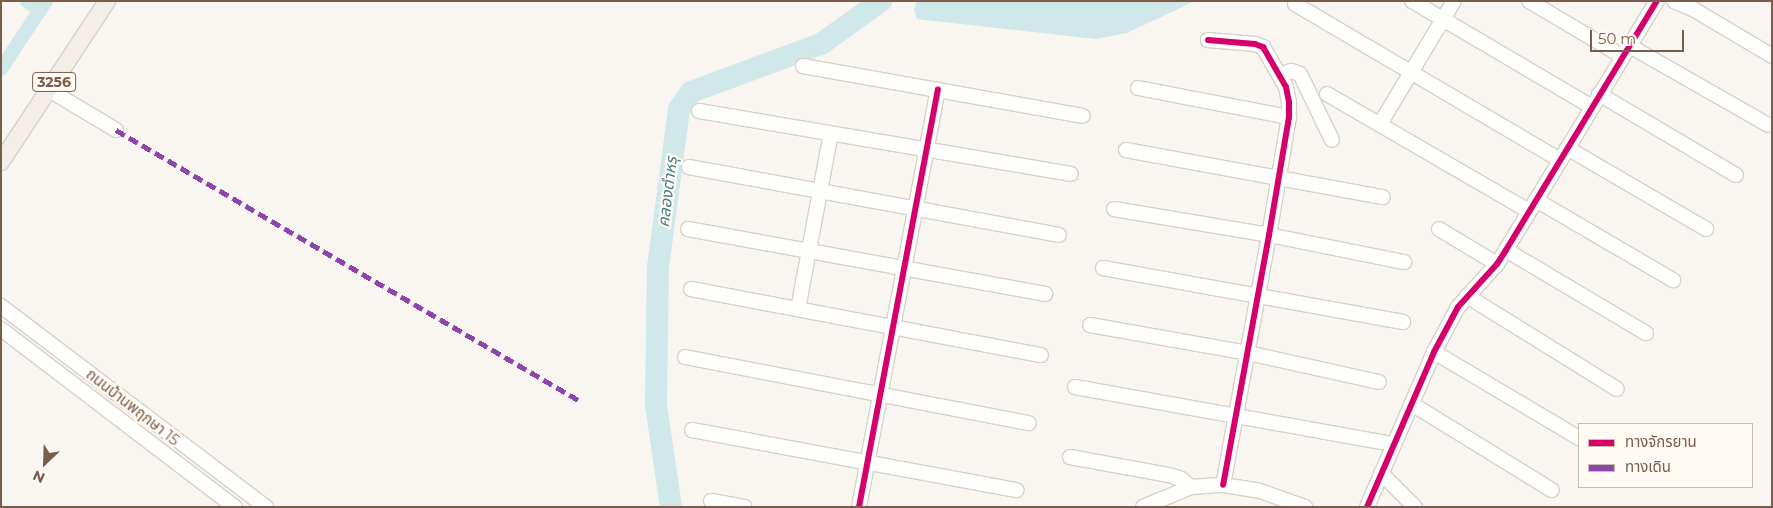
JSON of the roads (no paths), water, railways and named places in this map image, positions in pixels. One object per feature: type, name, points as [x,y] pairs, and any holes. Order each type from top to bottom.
[{"type":"main road","name":"3256","points":[[1,162],[108,1]]},
{"type":"street","points":[[1412,1],[1592,106]]},
{"type":"street","points":[[1380,124],[1454,1]]},
{"type":"street","points":[[1528,1],[1768,125]]},
{"type":"street","points":[[1368,507],[1393,444],[1434,352],[1458,306],[1497,264],[1656,1]]},
{"type":"street","points":[[1674,1],[1693,9],[1772,56]]},
{"type":"street","points":[[1295,4],[1410,72],[1706,229]]},
{"type":"street","points":[[1208,40],[1255,44],[1263,47],[1286,87],[1289,117],[1223,485]]},
{"type":"street","points":[[802,66],[1083,116]]},
{"type":"street","points":[[1280,75],[1291,71],[1300,74],[1332,140]]},
{"type":"street","points":[[1138,88],[1289,117]]},
{"type":"street","points":[[859,507],[938,89]]},
{"type":"street","points":[[49,90],[116,130]]},
{"type":"street","points":[[1328,94],[1380,124],[1673,280]]},
{"type":"street","points":[[1599,94],[1736,175]]},
{"type":"street","points":[[699,111],[1071,174]]},
{"type":"street","points":[[798,309],[831,133]]},
{"type":"street","points":[[1126,150],[1384,197]]},
{"type":"street","points":[[689,167],[1059,235]]},
{"type":"street","points":[[1114,209],[1269,235],[1404,262]]},
{"type":"street","points":[[1439,229],[1497,264]]},
{"type":"street","points":[[688,230],[904,267],[1045,294]]},
{"type":"street","points":[[1506,250],[1646,333]]},
{"type":"street","points":[[1103,268],[1404,322]]},
{"type":"street","points":[[691,289],[1040,355]]},
{"type":"street","points":[[1467,296],[1617,389]]},
{"type":"street","name":"ถนนบ้านพฤกษา 15","points":[[1,306],[266,507]]},
{"type":"street","points":[[1090,325],[1248,353],[1379,382]]},
{"type":"street","name":"ถนนบ้านพฤกษา 15","points":[[1,329],[235,507]]},
{"type":"street","points":[[38,358],[50,343]]},
{"type":"street","points":[[1434,352],[1578,437]]},
{"type":"street","points":[[685,357],[1029,423]]},
{"type":"street","points":[[1076,387],[1393,444]]},
{"type":"street","points":[[1412,404],[1552,490]]},
{"type":"street","points":[[692,430],[1016,490]]},
{"type":"street","points":[[1070,457],[1168,475],[1181,479],[1191,487]]},
{"type":"street","points":[[203,483],[214,469]]},
{"type":"street","points":[[1381,473],[1415,507]]},
{"type":"street","points":[[1143,507],[1191,487],[1223,485],[1260,491],[1305,507]]},
{"type":"street","points":[[712,501],[744,507]]},
{"type":"water","points":[[917,1],[1195,1],[1127,33],[1096,39],[917,19],[914,10]]},
{"type":"waterway","points":[[27,1],[40,10]]},
{"type":"waterway","points":[[1,69],[46,1]]},
{"type":"waterway","name":"คลองตำหรุ","points":[[671,507],[656,405],[658,267],[679,109],[691,92],[821,44],[881,1]]}]
